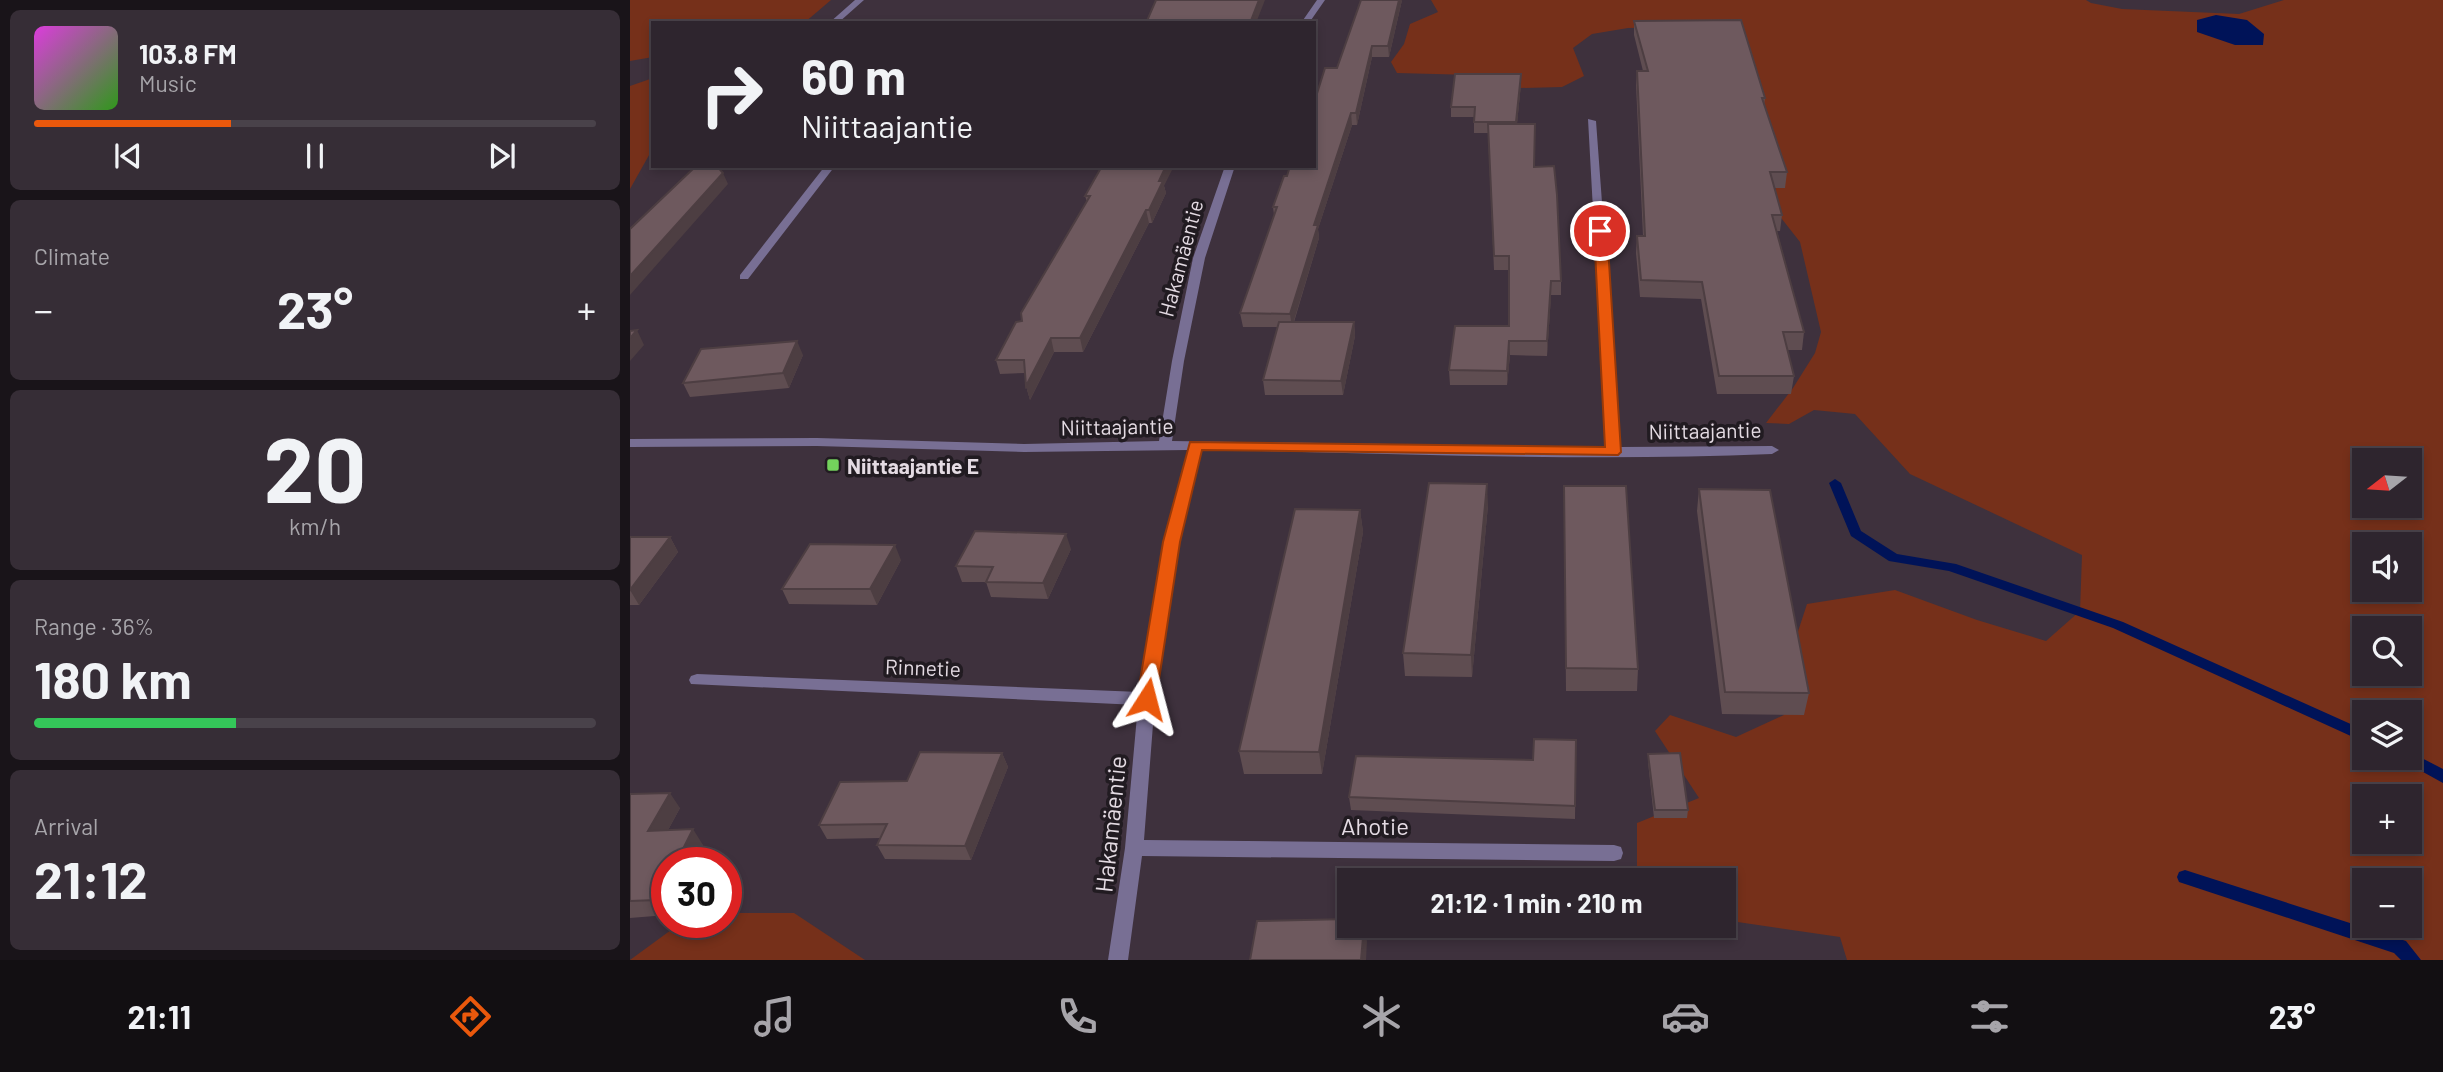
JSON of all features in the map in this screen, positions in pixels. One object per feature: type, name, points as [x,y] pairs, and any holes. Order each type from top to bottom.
[{"type":"street","points":[[835,21],[859,0]]},
{"type":"street","points":[[1306,21],[1321,0]]},
{"type":"street","points":[[1591,121],[1613,452]]},
{"type":"street","points":[[744,277],[828,168]]},
{"type":"street","name":"Hakamäentie","points":[[1165,445],[1178,360],[1199,258],[1229,168]]},
{"type":"street","name":"Niittaajantie","points":[[630,443],[817,442],[1024,448],[1165,445],[1723,453],[1772,450]]},
{"type":"street","name":"Hakamäentie","points":[[1118,960],[1135,848],[1147,699],[1172,542],[1196,446]]},
{"type":"street","name":"Rinnetie","points":[[697,680],[1147,699]]},
{"type":"street","name":"Ahotie","points":[[1135,848],[1614,853]]},
{"type":"shaded area","points":[[630,0],[831,0],[806,21],[651,21],[651,57],[630,61]]},
{"type":"shaded area","points":[[1431,0],[2086,0],[2122,9],[2239,14],[2284,0],[2443,0],[2443,960],[1847,960],[1840,937],[1736,922],[1736,868],[1637,868],[1637,823],[1699,798],[1655,731],[1670,715],[1736,737],[1784,715],[1788,662],[1807,604],[1895,590],[1977,620],[2046,641],[2080,611],[2082,555],[1910,474],[1855,414],[1814,410],[1789,424],[1766,423],[1815,353],[1821,332],[1800,242],[1778,214],[1774,172],[1719,26],[1628,28],[1592,34],[1573,48],[1584,76],[1562,87],[1520,88],[1511,76],[1397,73],[1391,62],[1404,44],[1410,24],[1438,12]]},
{"type":"shaded area","points":[[2216,15],[2247,20],[2264,34],[2263,45],[2235,45],[2197,32],[2197,20]]},
{"type":"shaded area","points":[[651,79],[651,152],[630,189],[630,86]]},
{"type":"shaded area","points":[[742,913],[794,913],[865,960],[630,960],[660,938],[742,938]]},
{"type":"building","points":[[1156,0],[1259,0],[1251,21],[1147,21]]},
{"type":"building","points":[[1361,0],[1399,0],[1388,46],[1372,46],[1356,113],[1351,113],[1314,225],[1318,225],[1290,314],[1240,313],[1277,207],[1273,207],[1284,176],[1287,176],[1289,168],[1316,168],[1316,97],[1325,68],[1337,68]]},
{"type":"building","points":[[1741,20],[1765,98],[1762,98],[1787,172],[1770,172],[1782,215],[1772,215],[1804,332],[1783,332],[1794,376],[1719,376],[1702,282],[1641,280],[1637,236],[1645,236],[1637,71],[1648,71],[1634,21]]},
{"type":"building","points":[[1455,74],[1521,74],[1516,122],[1474,122],[1475,107],[1451,107]]},
{"type":"building","points":[[1488,124],[1535,124],[1534,167],[1554,166],[1561,281],[1551,281],[1547,341],[1509,341],[1507,371],[1449,370],[1455,326],[1509,326],[1509,256],[1494,256]]},
{"type":"building","points":[[694,168],[719,168],[723,173],[630,276],[630,229]]},
{"type":"building","points":[[1101,168],[1165,168],[1159,181],[1163,181],[1149,210],[1146,210],[1080,338],[1051,338],[1026,386],[1024,360],[996,360],[1016,322],[1022,321],[1021,313],[1090,196],[1085,196]]},
{"type":"building","points":[[1279,322],[1354,322],[1341,381],[1263,380]]},
{"type":"building","points":[[797,341],[783,373],[683,383],[701,349]]},
{"type":"building","points":[[1429,483],[1487,484],[1471,655],[1403,653]]},
{"type":"building","points":[[1564,486],[1626,486],[1638,669],[1566,668]]},
{"type":"building","points":[[1699,489],[1770,490],[1809,693],[1725,692]]},
{"type":"building","points":[[1295,509],[1360,510],[1319,752],[1239,751]]},
{"type":"building","points":[[975,531],[1066,534],[1043,583],[986,582],[993,567],[956,566]]},
{"type":"building","points":[[630,537],[670,537],[630,590]]},
{"type":"building","points":[[810,544],[895,545],[870,589],[782,589]]},
{"type":"building","points":[[1534,739],[1576,740],[1575,806],[1349,797],[1356,756],[1533,760]]},
{"type":"building","points":[[920,752],[1002,753],[965,846],[877,845],[887,824],[819,825],[840,782],[907,781]]},
{"type":"building","points":[[1680,753],[1688,810],[1655,810],[1648,754]]},
{"type":"building","points":[[670,793],[648,831],[693,829],[684,847],[651,847],[651,900],[630,901],[630,794]]},
{"type":"building","points":[[1337,919],[1337,938],[1363,938],[1361,960],[1250,960],[1257,921]]},
{"type":"waterway","points":[[1835,483],[1856,533],[1894,558],[1951,567],[2118,625],[2352,731]]},
{"type":"waterway","points":[[2422,765],[2443,777]]},
{"type":"waterway","points":[[2185,877],[2400,947],[2412,960]]},
{"type":"place","name":"Niittaajantie E","points":[[833,465]]},
{"type":"route","points":[[1147,699],[1172,542],[1196,446],[1613,452],[1600,231]]}]
